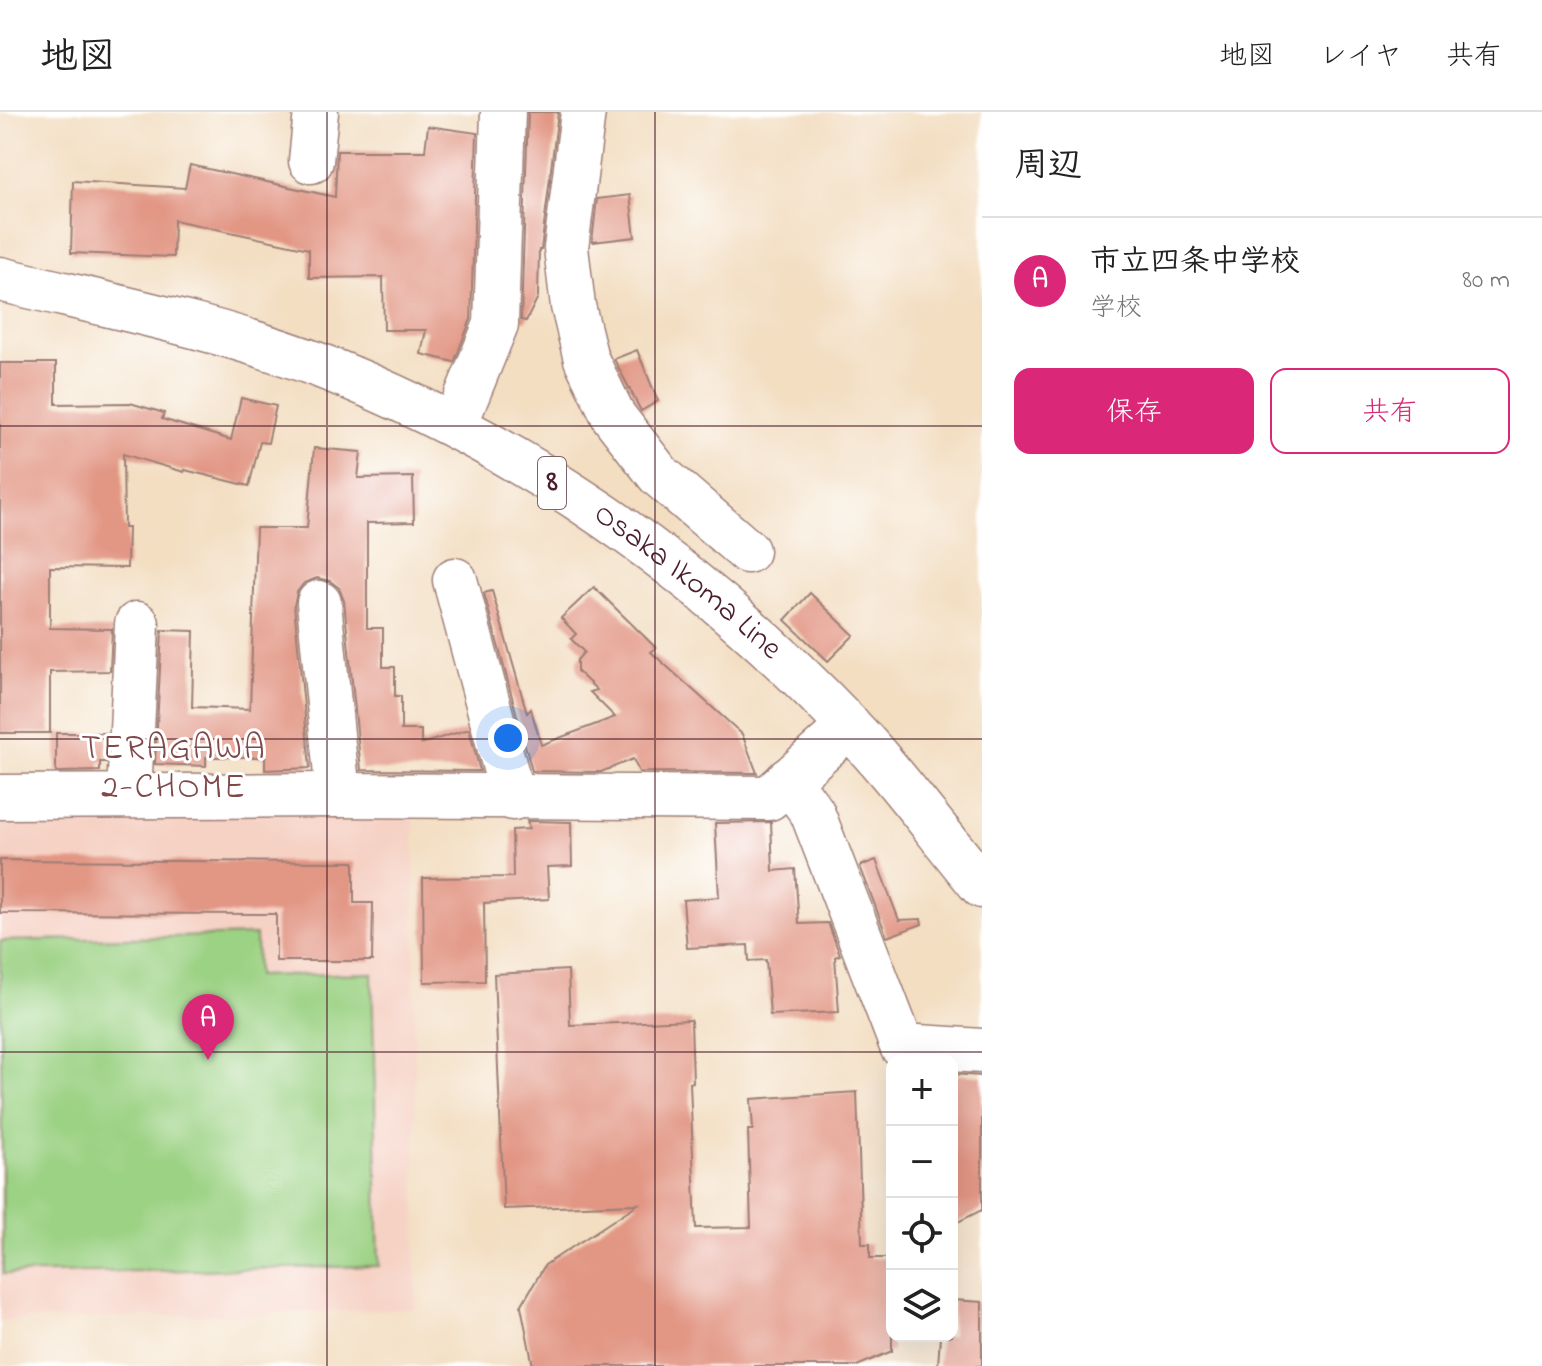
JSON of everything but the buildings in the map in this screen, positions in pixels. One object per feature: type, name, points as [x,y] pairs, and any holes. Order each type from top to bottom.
[{"type":"street","points":[[311,161],[316,112]]},
{"type":"street","points":[[455,425],[496,324],[503,112]]},
{"type":"street","points":[[583,112],[566,248],[573,306],[586,359],[614,417],[659,475],[747,551]]},
{"type":"street","name":"Osaka Ikoma Line","points":[[0,279],[274,350],[388,394],[455,425],[538,473],[712,595],[792,667],[849,726],[982,886]]},
{"type":"street","points":[[455,580],[513,798]]},
{"type":"street","points":[[319,603],[338,795]]},
{"type":"street","points":[[129,795],[137,624]]},
{"type":"street","points":[[0,797],[338,795],[769,798],[849,726]]},
{"type":"street","points":[[788,780],[812,812],[902,1046],[982,1051]]},
{"type":"shaded area","points":[[0,809],[414,811],[416,1309],[0,1321]]},
{"type":"green space","points":[[256,935],[257,976],[372,973],[379,1266],[3,1274],[0,941]]},
{"type":"place","name":"市立四条中学校","points":[[208,1060]]},
{"type":"district","name":"TERAGAWA 2-CHOME","points":[[174,770]]}]
